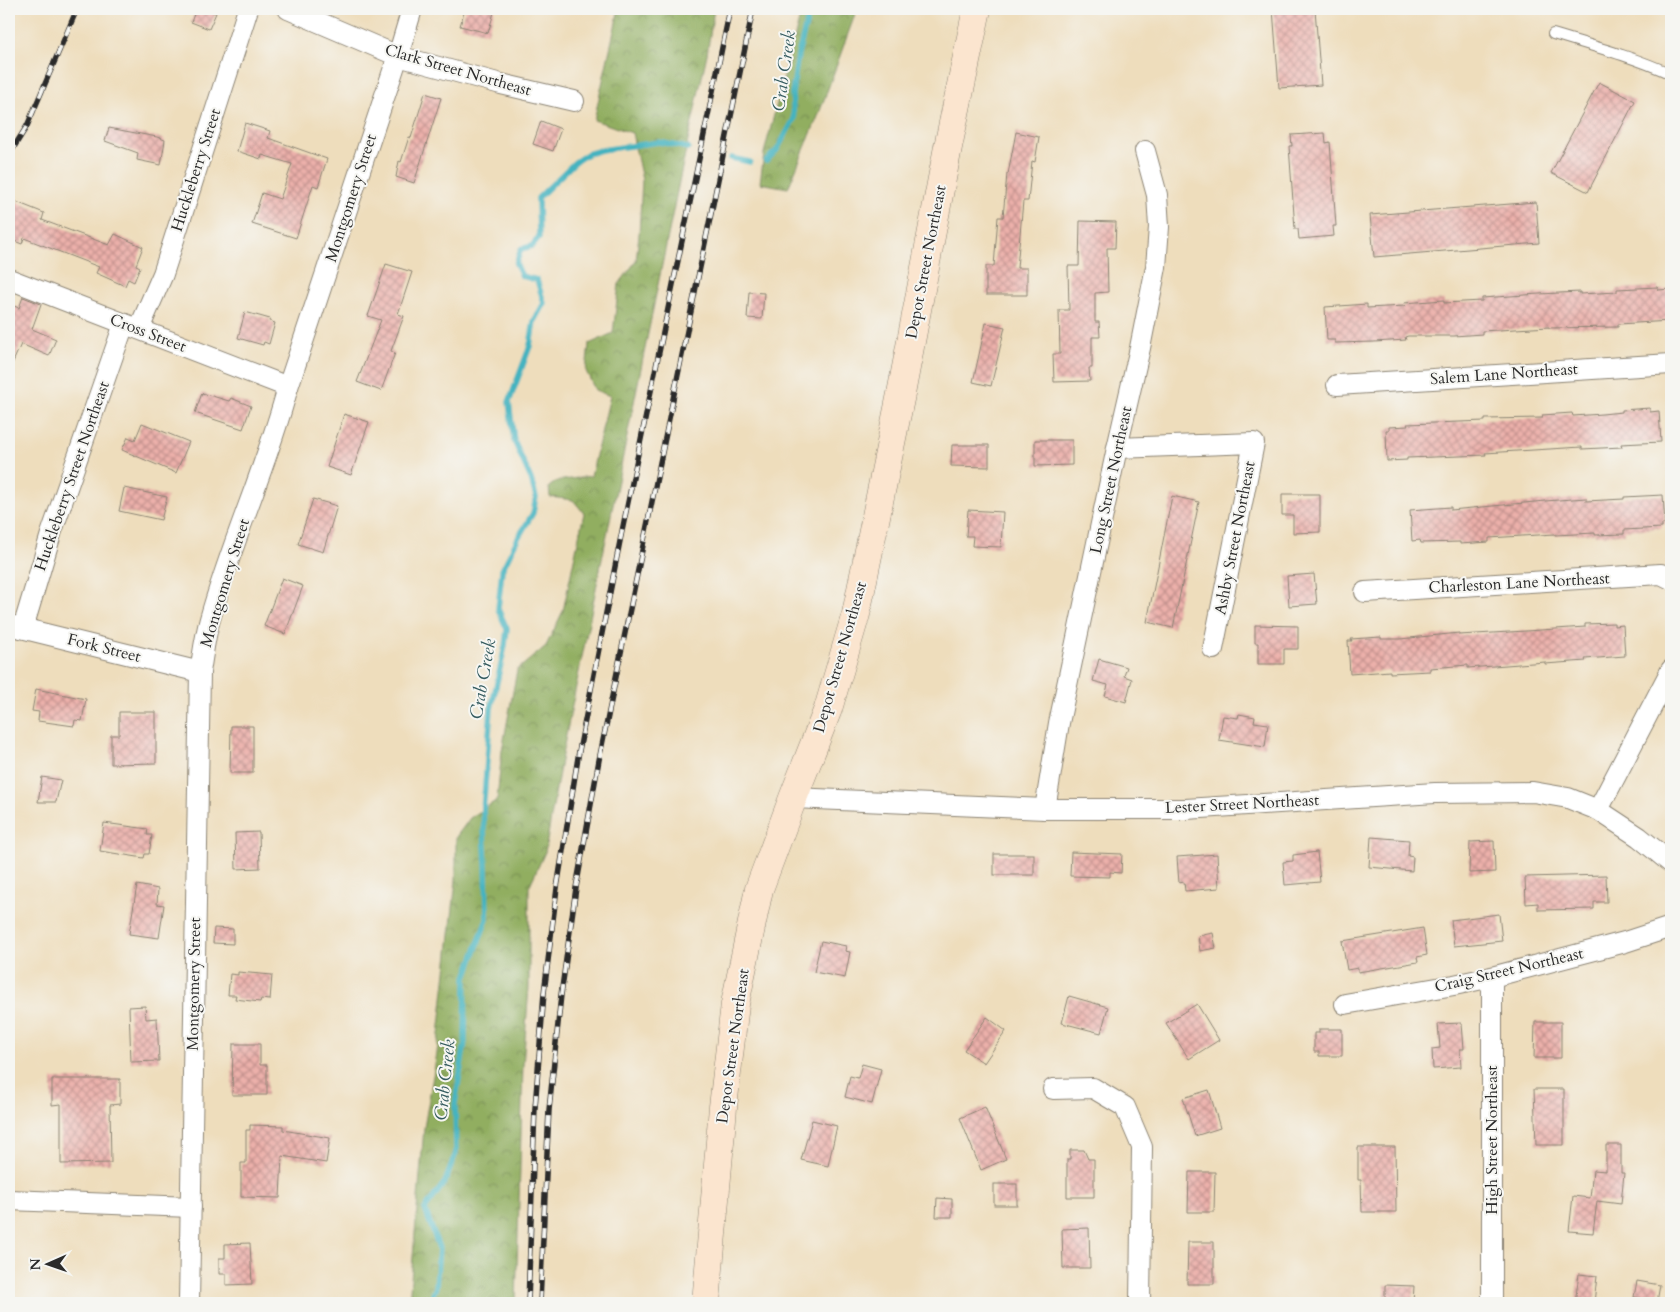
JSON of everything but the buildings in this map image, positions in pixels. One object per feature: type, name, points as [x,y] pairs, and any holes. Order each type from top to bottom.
[{"type":"main road","name":"Depot Street Northeast","points":[[706,1303],[723,1107],[735,1004],[759,890],[792,798],[828,709],[856,614],[977,9]]},
{"type":"street","name":"Huckleberry Street","points":[[131,327],[163,274],[248,9]]},
{"type":"street","name":"Clark Street Northeast","points":[[288,9],[398,56],[501,84],[574,101]]},
{"type":"street","name":"Montgomery Street","points":[[188,1303],[200,672],[210,620],[243,521],[278,427],[288,387],[412,9]]},
{"type":"street","name":"Long Street Northeast","points":[[1045,808],[1059,723],[1156,267],[1159,227],[1158,195],[1145,151]]},
{"type":"street","name":"Cross Street","points":[[9,279],[288,387]]},
{"type":"street","name":"Huckleberry Street Northeast","points":[[16,627],[131,327]]},
{"type":"street","name":"Salem Lane Northeast","points":[[1337,385],[1671,364]]},
{"type":"street","name":"Ashby Street Northeast","points":[[1117,448],[1254,443],[1213,650]]},
{"type":"street","name":"Charleston Lane Northeast","points":[[1365,592],[1661,574],[1671,580]]},
{"type":"street","name":"Fork Street","points":[[16,627],[200,672]]},
{"type":"street","points":[[1598,810],[1671,670]]},
{"type":"street","name":"Lester Street Northeast","points":[[792,798],[1045,808],[1186,809],[1435,793],[1533,792],[1568,798],[1598,810],[1639,837],[1671,863]]},
{"type":"street","name":"Craig Street Northeast","points":[[1345,1004],[1492,977],[1625,942],[1671,927]]},
{"type":"street","name":"High Street Northeast","points":[[1492,977],[1492,1303]]},
{"type":"street","points":[[1053,1089],[1093,1088],[1125,1107],[1142,1147],[1140,1303]]},
{"type":"street","points":[[9,1200],[191,1207]]},
{"type":"lane","points":[[1553,34],[1671,74]]},
{"type":"green space","points":[[619,9],[714,9],[707,54],[680,177],[562,755],[545,852],[529,887],[529,987],[523,1066],[516,1303],[409,1303],[424,1128],[437,1053],[456,880],[456,837],[470,818],[497,800],[502,750],[517,670],[546,646],[563,611],[584,513],[573,500],[550,497],[549,487],[557,481],[591,476],[610,396],[595,390],[586,371],[589,344],[613,333],[619,284],[636,261],[642,180],[632,133],[594,120]]},
{"type":"green space","points":[[802,9],[857,9],[817,119],[788,188],[760,183],[764,153]]},
{"type":"waterway","name":"Crab Creek","points":[[766,161],[777,150],[794,119],[792,94],[798,55],[810,9]]},
{"type":"waterway","name":"Crab Creek","points":[[429,1303],[436,1287],[439,1248],[425,1209],[445,1182],[456,1153],[455,1104],[465,1042],[466,977],[487,919],[483,811],[491,709],[507,629],[498,609],[502,570],[533,513],[536,497],[531,479],[514,441],[509,402],[530,346],[534,321],[544,303],[537,280],[522,276],[516,264],[521,249],[532,246],[539,237],[538,198],[575,162],[587,154],[601,150],[659,142],[688,148]]},
{"type":"waterway","name":"Crab Creek","points":[[731,158],[750,162]]},
{"type":"railway","points":[[9,155],[27,126],[77,9]]},
{"type":"railway","points":[[528,1303],[535,1108],[544,993],[557,888],[579,751],[621,536],[730,9]]},
{"type":"railway","points":[[540,1303],[549,1110],[561,995],[576,888],[599,760],[753,9]]}]
